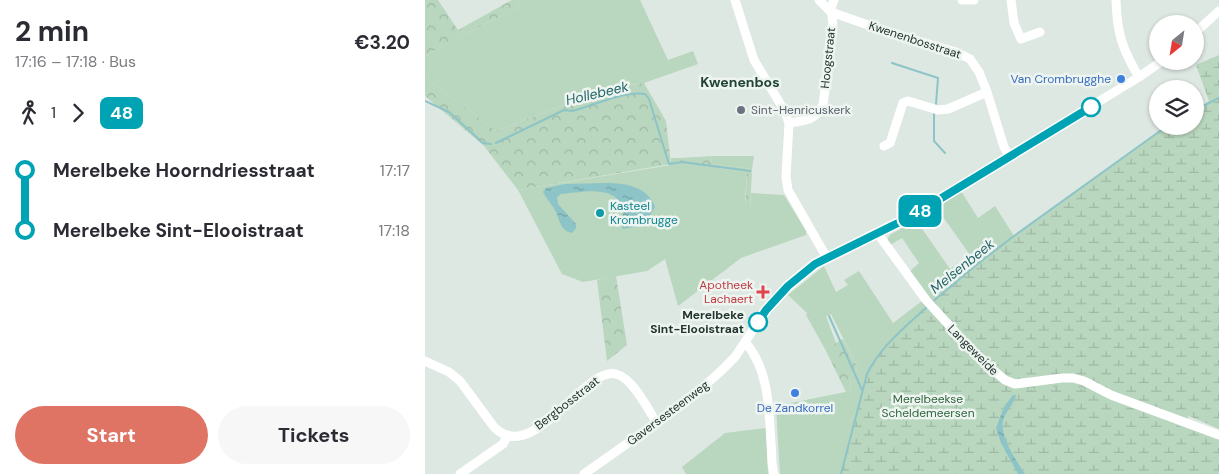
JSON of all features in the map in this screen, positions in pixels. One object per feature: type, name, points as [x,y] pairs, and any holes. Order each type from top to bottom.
[{"type":"street","points":[[735,0],[754,60],[784,110],[789,123],[786,177],[788,190],[827,258]]},
{"type":"street","name":"Kwenenbosstraat","points":[[819,0],[831,12],[963,55],[975,66],[987,92],[1010,157]]},
{"type":"street","name":"Hoogstraat","points":[[789,123],[813,118],[823,105],[833,26],[831,12],[834,0]]},
{"type":"street","points":[[961,0],[973,0]]},
{"type":"street","points":[[1011,0],[1014,24],[1021,39],[1040,32]]},
{"type":"street","points":[[1116,0],[1120,38],[1139,77]]},
{"type":"street","points":[[1204,25],[1219,11]]},
{"type":"street","name":"Gaversesteenweg","points":[[584,474],[692,397],[721,371],[735,357],[766,310],[788,286],[808,269],[912,216],[1149,70]]},
{"type":"street","points":[[884,146],[890,143],[903,103],[909,101],[943,110],[987,92]]},
{"type":"street","name":"Langeweide","points":[[877,234],[930,304],[979,358],[999,376],[1009,382],[1022,384],[1061,378],[1078,379],[1111,395],[1219,435]]},
{"type":"street","points":[[745,342],[753,353],[767,392],[774,474]]},
{"type":"street","points":[[425,361],[449,372],[460,380],[495,427],[508,435],[503,444],[460,474]]},
{"type":"street","name":"Bergbosstraat","points":[[508,435],[524,434],[541,426],[590,383],[600,376],[609,374],[616,374],[625,378],[657,423]]},
{"type":"green space","points":[[425,0],[438,0],[458,30],[512,0],[517,0],[519,7],[425,56]]},
{"type":"green space","points":[[517,0],[640,0],[668,60],[693,51],[698,64],[644,83],[608,88],[496,131],[425,77],[425,56],[519,7]]},
{"type":"green space","points":[[1219,55],[1219,429],[1189,416],[1186,420],[1109,391],[1088,379],[1019,382],[1003,374],[988,362],[932,301],[1018,233],[1154,135],[1204,135],[1204,104],[1209,101],[1204,87],[1204,80],[1201,80],[1198,70],[1204,70],[1204,62]]},
{"type":"green space","points":[[425,77],[496,131],[608,88],[644,83],[666,121],[671,164],[518,190],[484,146],[425,96]]},
{"type":"green space","points":[[712,156],[754,156],[752,169],[711,164]]},
{"type":"green space","points":[[712,156],[711,164],[752,169],[750,211],[745,211],[747,172],[717,168],[695,168],[693,163],[680,164],[680,158]]},
{"type":"green space","points":[[671,158],[680,158],[680,164],[694,163],[695,168],[717,168],[747,172],[745,200],[750,211],[751,193],[784,195],[806,231],[806,235],[741,258],[678,306],[665,259],[647,271],[583,282],[562,274],[518,190],[671,165]]},
{"type":"green space","points":[[961,191],[978,218],[995,206],[1014,236],[932,301],[909,272],[919,263],[902,238],[890,245],[887,240],[890,235],[916,220],[950,269],[970,255],[936,207]]},
{"type":"green space","name":"Merelbeekse Scheldemeersen","points":[[824,266],[836,292],[848,285],[844,280],[859,271],[893,323],[922,301],[1063,380],[1219,437],[1219,474],[780,474],[776,406],[850,391],[851,377],[858,368],[831,314],[826,316],[836,343],[825,349],[806,315],[807,313],[788,295]]},
{"type":"green space","points":[[616,276],[627,345],[607,361],[597,280]]},
{"type":"green space","name":"Merelbeekse Scheldemeersen","points":[[927,306],[978,361],[1019,387],[1021,391],[1071,385],[1219,441],[1219,474],[1025,474],[1009,449],[1002,428],[1003,419],[1016,396],[996,428],[1001,443],[1018,474],[841,474],[867,374],[872,364],[902,329]]},
{"type":"green space","points":[[843,339],[858,368],[851,377],[850,391],[846,392],[825,349]]},
{"type":"green space","points":[[1072,380],[1219,437],[1219,441],[1072,385],[1020,391],[1019,387]]},
{"type":"green space","points":[[766,428],[768,474],[686,474],[682,467],[725,433]]},
{"type":"water","points":[[606,183],[628,185],[647,195],[655,207],[648,218],[642,224],[623,229],[620,221],[623,214],[622,206],[611,195],[595,191],[561,194],[557,197],[558,204],[576,224],[576,228],[572,233],[564,229],[543,192],[546,188],[565,184]]},
{"type":"water","points":[[1013,395],[1016,395],[1004,417],[1002,426],[1009,448],[1025,474],[1018,474],[1001,443],[996,428],[1004,407]]},
{"type":"waterway","points":[[892,63],[938,78],[936,104]]},
{"type":"waterway","name":"Hollebeek","points":[[496,143],[564,110],[572,111],[609,99],[637,93],[645,94],[649,99],[669,164],[682,162],[750,171]]},
{"type":"waterway","name":"Melsenbeek","points":[[1204,106],[1219,98]]},
{"type":"waterway","name":"Hollebeek","points":[[425,101],[449,112],[483,143],[491,144]]},
{"type":"waterway","points":[[934,114],[934,141],[945,153]]},
{"type":"waterway","name":"Melsenbeek","points":[[931,303],[1014,236],[1154,135]]},
{"type":"waterway","name":"Melsenbeek","points":[[841,474],[867,374],[872,364],[902,329],[928,306]]},
{"type":"waterway","points":[[829,316],[862,390]]},
{"type":"bus line","name":"48","points":[[758,322],[766,310],[788,286],[815,264],[912,216],[1091,107]]},
{"type":"place","name":"Van Crombrugghe","points":[[1121,79]]},
{"type":"place","name":"Sint-Henricuskerk","points":[[741,110]]},
{"type":"place","name":"Kasteel Krombrugge","points":[[600,213]]},
{"type":"place","name":"Apotheek Lachaert","points":[[763,292]]},
{"type":"place","name":"Merelbeke Sint-Elooistraat","points":[[758,322]]},
{"type":"place","name":"De Zandkorrel","points":[[795,393]]},
{"type":"district","name":"Kwenenbos","points":[[740,82]]}]
